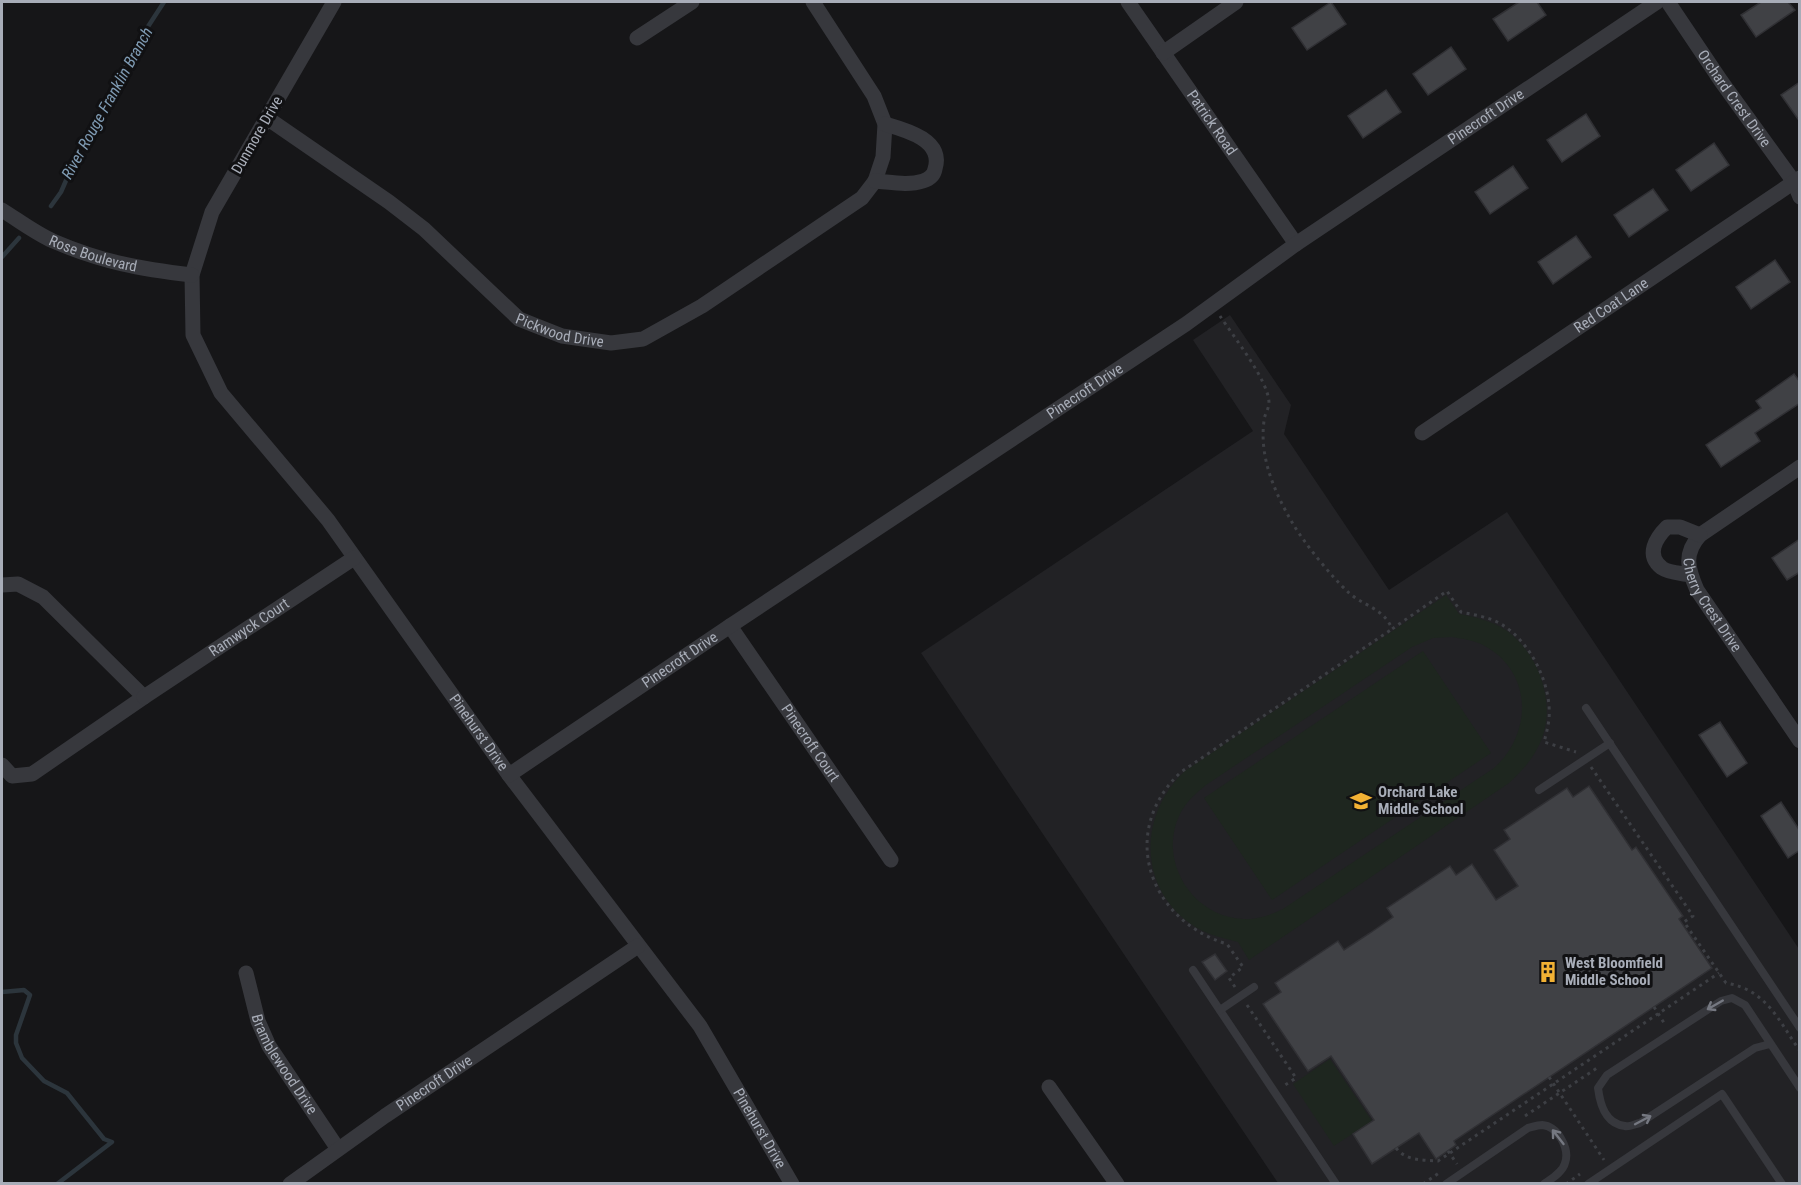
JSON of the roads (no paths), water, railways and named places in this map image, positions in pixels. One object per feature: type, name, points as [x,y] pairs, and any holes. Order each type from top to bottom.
[{"type":"street","name":"Dunmore Drive","points":[[192,275],[212,212],[334,2]]},
{"type":"street","points":[[637,38],[692,2]]},
{"type":"street","name":"Pickwood Drive","points":[[267,118],[398,209],[432,237],[519,319],[562,336],[611,343],[643,339],[702,306],[862,198],[875,181],[883,157],[885,124],[874,96],[813,2]]},
{"type":"street","name":"Patrick Road","points":[[1128,2],[1296,244]]},
{"type":"street","points":[[1163,53],[1236,2]]},
{"type":"street","name":"Pinecroft Drive","points":[[509,775],[1212,305],[1296,244],[1657,2]]},
{"type":"street","name":"Orchard Crest Drive","points":[[1668,2],[1721,81],[1797,180],[1800,197]]},
{"type":"street","points":[[875,181],[908,183],[923,181],[933,176],[936,166],[936,153],[921,137],[885,124]]},
{"type":"street","name":"Red Coat Lane","points":[[1422,434],[1797,180]]},
{"type":"street","name":"Rose Boulevard","points":[[2,210],[52,240],[106,261],[192,275]]},
{"type":"street","name":"Pinehurst Drive","points":[[192,275],[193,335],[221,393],[328,520],[509,775],[700,1026],[792,1184]]},
{"type":"street","name":"Cherry Crest Drive","points":[[1800,467],[1700,536],[1691,545],[1688,557],[1690,575],[1697,590],[1800,741]]},
{"type":"street","points":[[1690,575],[1662,567],[1655,559],[1653,546],[1666,527],[1680,527],[1700,536]]},
{"type":"street","name":"Ramwyck Court","points":[[2,765],[12,776],[32,774],[354,558]]},
{"type":"street","points":[[2,585],[18,584],[43,597],[144,697]]},
{"type":"street","name":"Pinecroft Court","points":[[730,626],[891,860]]},
{"type":"street","name":"Pinecroft Drive","points":[[290,1184],[638,946]]},
{"type":"street","name":"Bramblewood Drive","points":[[246,973],[258,1021],[269,1046],[338,1149]]},
{"type":"street","points":[[1049,1087],[1117,1184]]},
{"type":"lane","points":[[1586,708],[1800,1028]]},
{"type":"lane","points":[[1539,790],[1610,743]]},
{"type":"lane","points":[[1193,970],[1336,1184]]},
{"type":"lane","points":[[1220,1010],[1254,987]]},
{"type":"lane","points":[[1770,1044],[1755,1048],[1640,1123],[1625,1126],[1609,1120],[1601,1106],[1598,1088],[1607,1075],[1721,1001],[1732,998],[1745,1005],[1800,1088]]},
{"type":"lane","points":[[1588,1184],[1722,1094],[1782,1184]]},
{"type":"lane","points":[[1446,1184],[1528,1128],[1543,1125],[1556,1132],[1566,1148],[1565,1164],[1556,1176],[1544,1184]]},
{"type":"waterway","name":"River Rouge Franklin Branch","points":[[51,206],[61,192],[84,139],[105,108],[136,45],[164,2]]},
{"type":"waterway","name":"River Rouge Franklin Branch","points":[[2,257],[19,238]]},
{"type":"waterway","name":"River Rouge Franklin Branch","points":[[2,992],[24,990],[30,995],[16,1035],[16,1043],[22,1058],[44,1081],[67,1093],[104,1139],[112,1142],[57,1184]]},
{"type":"place","name":"Orchard Lake Middle School","points":[[1361,801]]},
{"type":"place","name":"West Bloomfield Middle School","points":[[1548,972]]}]
